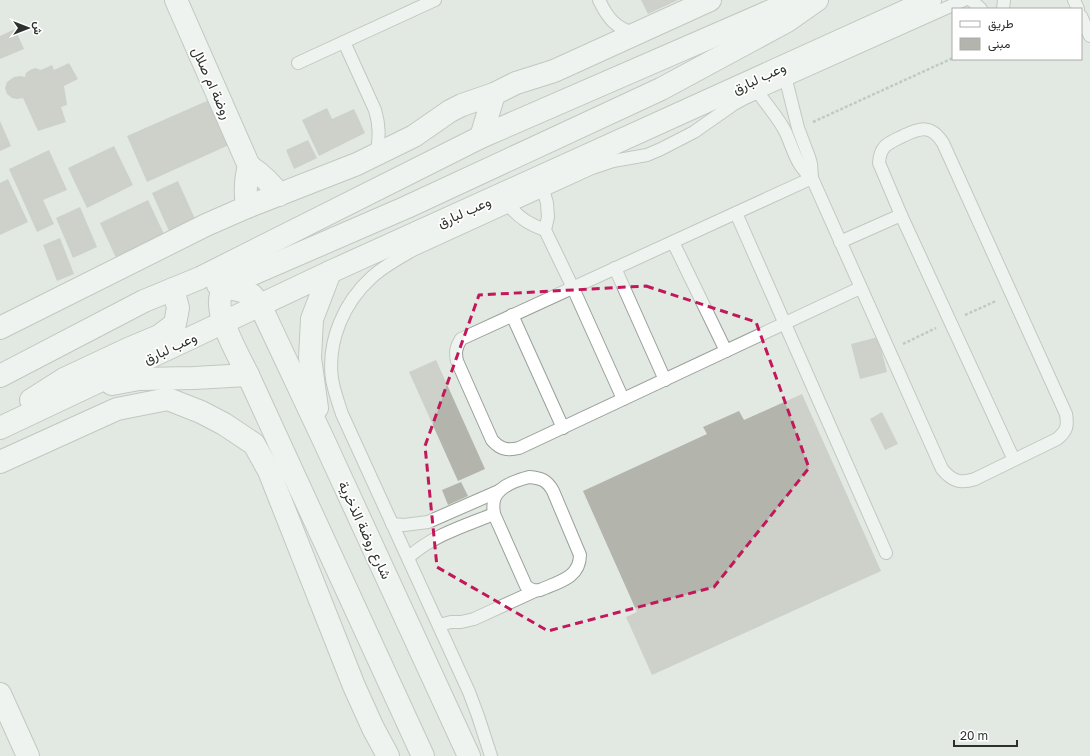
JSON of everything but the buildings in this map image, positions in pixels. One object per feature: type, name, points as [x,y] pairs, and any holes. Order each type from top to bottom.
[{"type":"street","name":"روضة ام صلال","points":[[176,0],[249,166]]},
{"type":"street","points":[[0,328],[206,225],[247,207],[357,164],[414,136],[450,111],[516,84],[554,71],[710,0]]},
{"type":"street","points":[[0,376],[144,301],[194,280],[481,137],[796,0]]},
{"type":"street","points":[[423,756],[248,374],[223,323],[220,303],[222,292],[228,286],[241,279],[414,203],[661,89],[787,21],[817,0]]},
{"type":"street","name":"وعب لبارق","points":[[0,428],[330,272],[930,0]]},
{"type":"street","points":[[481,137],[494,94]]},
{"type":"street","points":[[247,207],[245,186],[249,166],[266,178],[279,195]]},
{"type":"street","points":[[324,441],[315,400],[310,358],[312,319],[330,272]]},
{"type":"street","points":[[194,280],[228,286],[242,291],[252,296],[260,305]]},
{"type":"street","points":[[0,420],[64,379],[159,336],[175,324],[178,308],[172,289]]},
{"type":"street","name":"شارع روضة الذخرية","points":[[260,305],[469,756]]},
{"type":"street","points":[[79,390],[139,379],[194,378],[248,374]]},
{"type":"street","points":[[0,462],[117,409],[168,399],[201,412],[224,424],[254,444],[269,471],[354,686],[373,728],[388,756]]},
{"type":"street","points":[[0,694],[28,756]]},
{"type":"lane","points":[[298,63],[435,0]]},
{"type":"lane","points":[[599,0],[606,15],[614,24],[635,34]]},
{"type":"lane","points":[[491,756],[469,692],[342,414],[336,396],[332,378],[334,340],[348,305],[372,276],[392,261],[413,250],[592,168],[603,164],[647,155],[661,149],[694,132],[734,104],[758,92],[964,0]]},
{"type":"lane","points":[[971,0],[979,8]]},
{"type":"lane","points":[[344,42],[379,121],[380,132],[376,154]]},
{"type":"lane","points":[[786,80],[798,128],[811,164],[812,178],[860,288],[942,469],[948,476],[956,481],[966,482],[975,479],[1014,460],[1057,439],[1063,434],[1068,421],[943,143],[938,135],[931,131],[922,129],[914,131],[886,145],[882,150],[879,162],[901,215],[1014,460]]},
{"type":"lane","points":[[758,92],[786,133],[798,163],[806,174],[812,178]]},
{"type":"lane","points":[[786,133],[798,128]]},
{"type":"lane","points":[[812,178],[468,336],[461,340],[457,346],[457,362],[492,440],[497,446],[504,450],[512,450],[860,288]]},
{"type":"lane","points":[[543,190],[547,203],[548,217],[545,230],[623,399]]},
{"type":"lane","points":[[509,206],[519,216],[532,225],[545,230]]},
{"type":"lane","points":[[736,213],[886,553]]},
{"type":"lane","points":[[840,242],[901,215]]},
{"type":"lane","points":[[673,242],[726,351]]},
{"type":"lane","points":[[616,268],[664,380]]},
{"type":"lane","points":[[512,315],[562,428]]},
{"type":"lane","points":[[438,625],[474,619],[573,574],[578,568],[580,555],[578,548],[550,484],[543,480],[529,477],[506,486],[495,498],[493,506],[494,514],[526,586],[535,591]]},
{"type":"lane","points":[[392,524],[415,524],[428,522],[500,491]]},
{"type":"lane","points":[[408,558],[434,539],[494,514]]},
{"type":"path","points":[[798,128],[952,58]]},
{"type":"highlighted area","points":[[646,286],[756,322],[809,468],[714,587],[548,631],[437,567],[425,446],[479,295]]}]
